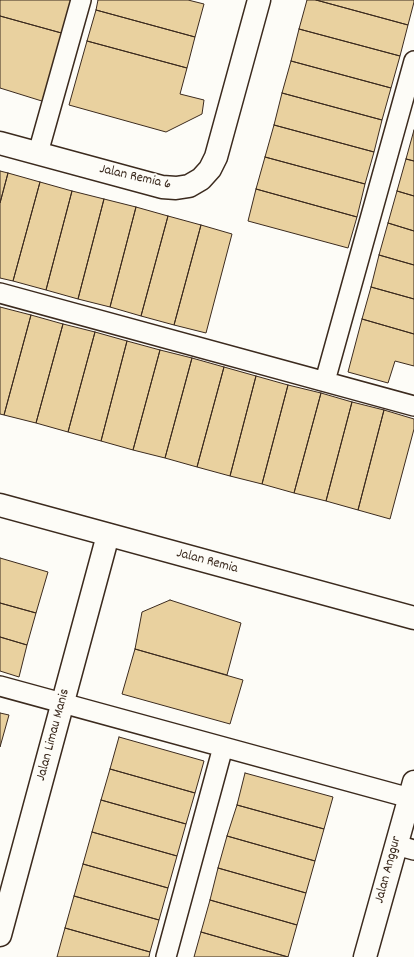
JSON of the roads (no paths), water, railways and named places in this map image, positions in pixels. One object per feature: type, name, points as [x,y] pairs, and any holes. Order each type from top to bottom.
[{"type":"street","name":"Jalan Remia 6","points":[[0,143],[162,187],[176,188],[189,186],[201,179],[210,169],[216,156],[259,0]]},
{"type":"street","name":"Jalan Remia","points":[[0,505],[414,618]]},
{"type":"street","name":"Jalan Limau Manis","points":[[0,935],[108,535]]},
{"type":"street","name":"Jalan Anggur","points":[[365,957],[405,848],[412,790]]},
{"type":"lane","points":[[38,153],[81,0]]},
{"type":"lane","points":[[325,381],[414,61]]},
{"type":"lane","points":[[0,293],[414,406]]},
{"type":"lane","points":[[0,686],[223,747],[412,790]]},
{"type":"lane","points":[[166,957],[223,747]]}]
